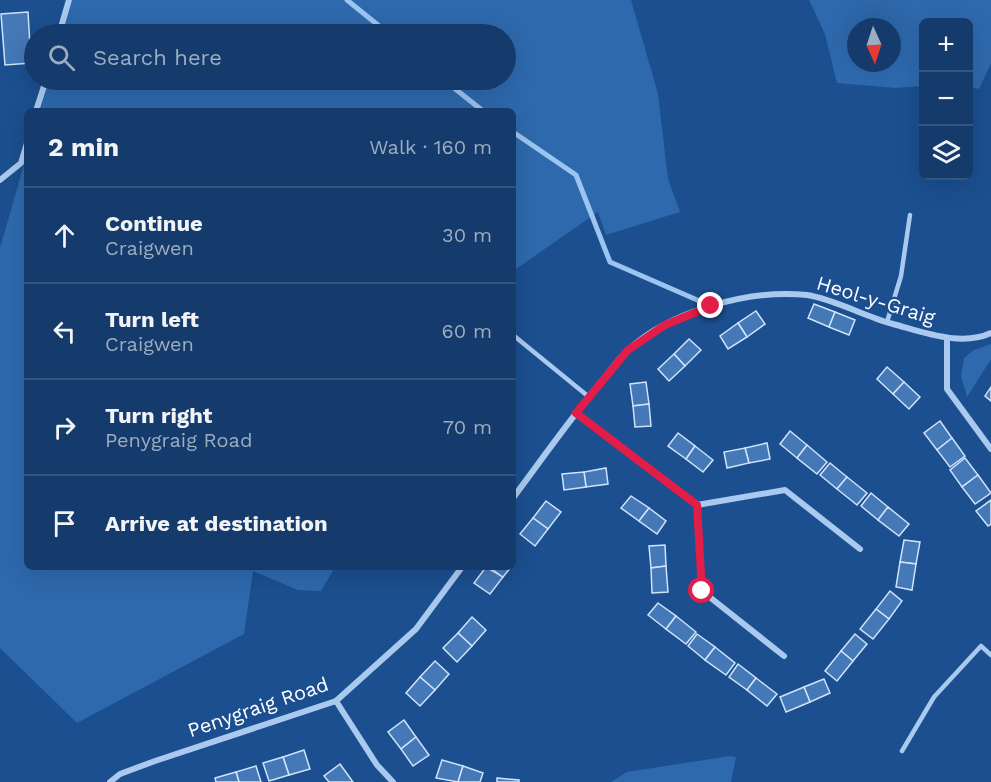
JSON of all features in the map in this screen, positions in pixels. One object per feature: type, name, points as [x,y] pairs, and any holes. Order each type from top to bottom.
[{"type":"street","points":[[62,24],[69,0]]},
{"type":"street","points":[[37,108],[43,90]]},
{"type":"street","points":[[0,180],[21,163],[24,153]]},
{"type":"street","name":"Heol-y-Graig","points":[[589,397],[628,350],[665,325],[711,306],[752,296],[808,296],[887,322],[947,338],[983,337],[991,333]]},
{"type":"street","points":[[947,338],[947,389],[991,449]]},
{"type":"street","points":[[516,494],[589,397]]},
{"type":"street","points":[[576,413],[697,505],[785,490],[860,549]]},
{"type":"street","points":[[697,505],[702,591],[784,656]]},
{"type":"street","name":"Penygraig Road","points":[[110,782],[120,774],[155,761],[336,701],[416,629],[460,570]]},
{"type":"street","points":[[336,701],[377,765],[393,782]]},
{"type":"lane","points":[[887,322],[901,276],[910,215]]},
{"type":"lane","points":[[516,337],[589,397]]},
{"type":"lane","points":[[902,751],[934,697],[981,646],[991,655]]},
{"type":"shaded area","points":[[72,0],[631,0],[658,94],[668,179],[680,212],[606,235],[598,212],[516,269],[516,108],[41,108],[46,90],[516,90],[516,24],[65,24]]},
{"type":"shaded area","points":[[809,0],[991,0],[991,63],[979,89],[973,87],[973,18],[919,18],[919,86],[896,88],[837,83],[825,34]]},
{"type":"shaded area","points":[[24,164],[24,570],[333,570],[321,591],[298,590],[253,571],[244,634],[77,723],[0,648],[0,248]]},
{"type":"shaded area","points":[[991,344],[991,359],[967,397],[961,376],[964,358],[974,350]]},
{"type":"shaded area","points":[[730,756],[736,757],[731,782],[611,782],[627,772]]},
{"type":"building","points":[[28,12],[29,24],[24,24],[24,64],[5,65],[1,14]]},
{"type":"building","points":[[814,304],[835,312],[829,327],[808,318]]},
{"type":"building","points":[[756,311],[765,324],[747,337],[738,323]]},
{"type":"building","points":[[835,312],[855,320],[849,335],[829,327]]},
{"type":"building","points":[[738,323],[747,337],[728,349],[720,336]]},
{"type":"building","points":[[689,339],[701,350],[685,366],[674,354]]},
{"type":"building","points":[[674,354],[685,366],[669,381],[658,369]]},
{"type":"building","points":[[887,367],[904,382],[893,394],[877,379]]},
{"type":"building","points":[[646,382],[649,404],[633,406],[630,384]]},
{"type":"building","points":[[904,382],[920,397],[909,409],[893,394]]},
{"type":"building","points":[[991,387],[991,401],[985,396]]},
{"type":"building","points":[[649,404],[651,426],[635,427],[633,406]]},
{"type":"building","points":[[940,421],[952,438],[937,450],[924,433]]},
{"type":"building","points":[[790,431],[807,445],[797,458],[780,444]]},
{"type":"building","points":[[678,433],[695,446],[686,459],[668,446]]},
{"type":"building","points":[[952,438],[965,456],[950,467],[937,450]]},
{"type":"building","points":[[767,443],[770,459],[749,463],[745,448]]},
{"type":"building","points":[[807,445],[827,462],[817,474],[797,458]]},
{"type":"building","points":[[695,446],[713,460],[703,472],[686,459]]},
{"type":"building","points":[[745,448],[749,463],[727,468],[724,452]]},
{"type":"building","points":[[965,458],[978,475],[962,487],[950,470]]},
{"type":"building","points":[[830,463],[847,477],[837,489],[820,475]]},
{"type":"building","points":[[606,468],[608,484],[586,487],[584,472]]},
{"type":"building","points":[[584,472],[586,487],[564,490],[562,474]]},
{"type":"building","points":[[978,475],[991,493],[975,504],[962,487]]},
{"type":"building","points":[[847,477],[867,493],[857,505],[837,489]]},
{"type":"building","points":[[871,493],[888,507],[878,520],[861,506]]},
{"type":"building","points":[[631,496],[649,508],[639,521],[621,508]]},
{"type":"building","points":[[991,500],[991,524],[988,526],[976,511]]},
{"type":"building","points":[[546,501],[561,512],[548,529],[533,518]]},
{"type":"building","points":[[888,507],[909,524],[899,536],[878,520]]},
{"type":"building","points":[[649,508],[666,521],[657,534],[639,521]]},
{"type":"building","points":[[533,518],[548,529],[535,546],[520,534]]},
{"type":"building","points":[[904,540],[920,542],[916,564],[900,562]]},
{"type":"building","points":[[665,545],[666,566],[651,568],[649,546]]},
{"type":"building","points":[[900,562],[916,564],[912,590],[896,587]]},
{"type":"building","points":[[666,566],[668,592],[652,593],[651,568]]},
{"type":"building","points":[[484,570],[491,570],[503,577],[490,594],[474,583]]},
{"type":"building","points":[[493,570],[509,570],[503,577]]},
{"type":"building","points":[[890,591],[902,601],[889,619],[876,609]]},
{"type":"building","points":[[658,603],[676,616],[666,629],[648,615]]},
{"type":"building","points":[[876,609],[889,619],[873,639],[860,629]]},
{"type":"building","points":[[676,616],[696,632],[686,644],[666,629]]},
{"type":"building","points":[[472,617],[486,630],[472,646],[458,633]]},
{"type":"building","points":[[458,633],[472,646],[457,662],[443,648]]},
{"type":"building","points":[[697,634],[715,647],[705,660],[688,646]]},
{"type":"building","points":[[855,634],[867,644],[853,661],[841,651]]},
{"type":"building","points":[[715,647],[735,663],[726,675],[705,660]]},
{"type":"building","points":[[841,651],[853,661],[837,681],[825,671]]},
{"type":"building","points":[[435,661],[449,674],[435,690],[420,677]]},
{"type":"building","points":[[738,664],[756,678],[747,690],[729,677]]},
{"type":"building","points":[[420,677],[435,690],[420,706],[406,693]]},
{"type":"building","points":[[756,678],[777,694],[767,706],[747,690]]},
{"type":"building","points":[[824,679],[830,693],[810,702],[804,687]]},
{"type":"building","points":[[804,687],[810,702],[786,712],[780,697]]},
{"type":"building","points":[[404,720],[416,737],[401,749],[388,732]]},
{"type":"building","points":[[416,737],[429,755],[413,766],[401,749]]},
{"type":"building","points":[[304,750],[310,769],[289,775],[283,757]]},
{"type":"building","points":[[283,757],[289,775],[269,781],[263,763]]},
{"type":"building","points":[[442,760],[463,766],[458,782],[436,778]]},
{"type":"building","points":[[340,764],[353,782],[329,782],[324,776]]},
{"type":"building","points":[[256,766],[261,782],[239,782],[236,772]]},
{"type":"building","points":[[463,766],[483,773],[480,782],[458,782]]},
{"type":"building","points":[[236,772],[239,782],[216,782],[215,778]]},
{"type":"building","points":[[497,778],[519,780],[519,782],[497,782]]},
{"type":"waterway","points":[[347,0],[377,24]]},
{"type":"waterway","points":[[457,90],[479,108]]},
{"type":"waterway","points":[[516,134],[576,175],[610,262],[711,306]]},
{"type":"route","points":[[702,591],[697,505],[576,413],[628,350],[665,325],[711,306]]}]
